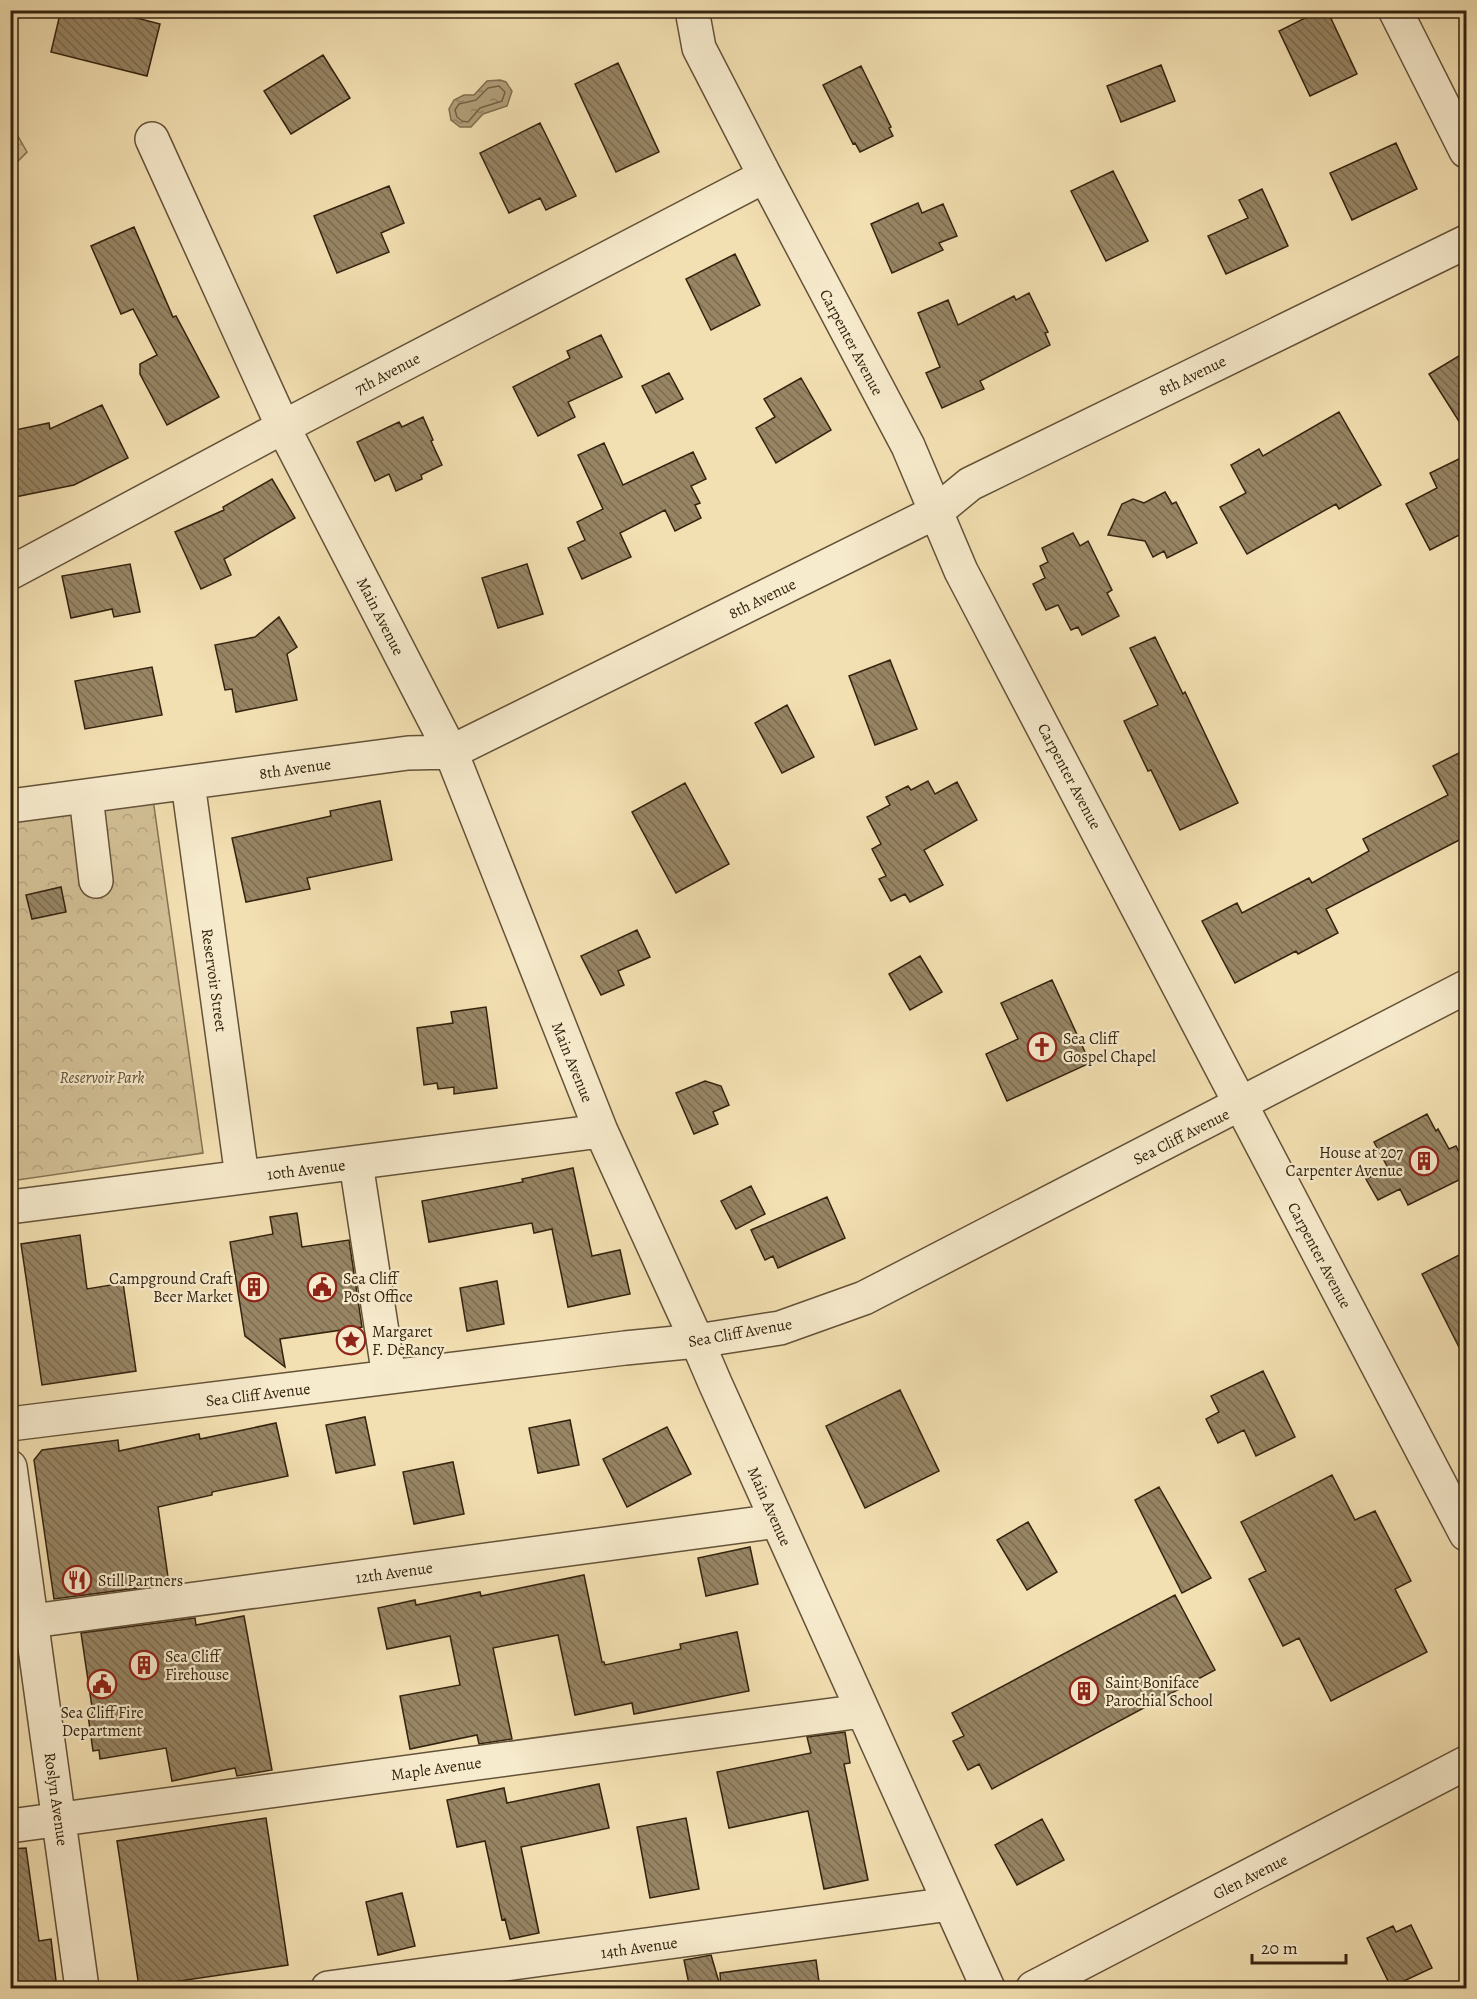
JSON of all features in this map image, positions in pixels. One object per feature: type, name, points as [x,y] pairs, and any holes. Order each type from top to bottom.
[{"type":"street","name":"Carpenter Avenue","points":[[692,10],[699,48],[908,446],[962,571],[1467,1534]]},
{"type":"street","points":[[1395,10],[1467,150]]},
{"type":"street","name":"Main Avenue","points":[[152,139],[283,427],[451,752],[601,1131],[988,1989]]},
{"type":"street","name":"7th Avenue","points":[[10,573],[283,427],[765,176]]},
{"type":"street","name":"8th Avenue","points":[[10,806],[408,753],[451,752],[936,512],[970,484],[1467,242]]},
{"type":"street","name":"Reservoir Street","points":[[188,783],[242,1177]]},
{"type":"street","points":[[86,796],[96,881]]},
{"type":"street","name":"Sea Cliff Avenue","points":[[10,1424],[697,1341],[780,1328],[864,1298],[1467,987]]},
{"type":"street","name":"10th Avenue","points":[[10,1207],[601,1131]]},
{"type":"street","points":[[356,1163],[389,1377]]},
{"type":"street","name":"Roslyn Avenue","points":[[10,1467],[22,1623],[60,1819],[82,1989]]},
{"type":"street","name":"12th Avenue","points":[[22,1623],[777,1521]]},
{"type":"street","name":"Maple Avenue","points":[[10,1826],[862,1710]]},
{"type":"street","name":"Glen Avenue","points":[[1033,1989],[1467,1763]]},
{"type":"street","name":"14th Avenue","points":[[328,1989],[950,1904]]},
{"type":"green space","points":[[11,124],[27,152],[10,168]]},
{"type":"green space","name":"Reservoir Park","points":[[153,799],[203,1153],[11,1181],[10,819]]},
{"type":"water","points":[[487,81],[506,82],[512,91],[507,106],[483,114],[471,127],[460,127],[451,120],[449,109],[454,100],[464,95],[474,95]]},
{"type":"building","points":[[61,10],[106,10],[160,24],[147,76],[51,52]]},
{"type":"building","points":[[1321,10],[1327,10],[1357,74],[1310,96],[1279,31]]},
{"type":"building","points":[[323,55],[350,98],[291,134],[264,91]]},
{"type":"building","points":[[618,63],[659,152],[616,172],[575,84]]},
{"type":"building","points":[[1161,65],[1175,101],[1121,122],[1107,86]]},
{"type":"building","points":[[861,66],[891,127],[889,128],[893,136],[860,152],[855,143],[853,144],[823,85]]},
{"type":"building","points":[[540,123],[576,196],[546,210],[540,198],[509,213],[480,153]]},
{"type":"building","points":[[1396,143],[1417,189],[1352,220],[1330,173]]},
{"type":"building","points":[[1113,171],[1148,241],[1106,261],[1071,191]]},
{"type":"building","points":[[389,186],[404,223],[381,233],[389,252],[337,273],[314,216]]},
{"type":"building","points":[[1262,189],[1288,246],[1226,274],[1208,236],[1248,218],[1239,200]]},
{"type":"building","points":[[918,203],[922,213],[943,204],[957,236],[939,243],[943,250],[892,273],[871,224]]},
{"type":"building","points":[[134,227],[173,317],[176,316],[219,397],[167,425],[140,374],[140,364],[157,355],[133,309],[121,314],[91,246]]},
{"type":"building","points":[[735,254],[760,305],[711,330],[686,279]]},
{"type":"building","points":[[1029,293],[1048,332],[1045,333],[1050,345],[980,381],[984,389],[942,408],[926,373],[940,367],[918,313],[948,300],[958,325],[1014,296],[1016,300]]},
{"type":"building","points":[[601,335],[622,377],[568,402],[575,417],[538,436],[513,387],[570,358],[567,351]]},
{"type":"building","points":[[1467,351],[1467,434],[1429,374]]},
{"type":"building","points":[[669,373],[683,399],[656,413],[642,386]]},
{"type":"building","points":[[801,378],[831,430],[776,463],[756,428],[775,417],[764,399]]},
{"type":"building","points":[[102,405],[128,458],[74,485],[10,498],[10,431],[49,423],[50,429]]},
{"type":"building","points":[[1339,412],[1381,485],[1339,509],[1336,504],[1247,554],[1220,507],[1246,493],[1231,465],[1259,449],[1263,456]]},
{"type":"building","points":[[423,417],[442,465],[421,475],[422,479],[396,491],[389,474],[375,481],[357,442],[399,422],[402,427]]},
{"type":"building","points":[[604,443],[623,485],[693,452],[706,479],[691,486],[700,503],[695,505],[701,518],[675,531],[665,510],[620,533],[631,557],[582,579],[568,548],[585,540],[577,522],[603,509],[578,455]]},
{"type":"building","points":[[1467,455],[1467,531],[1430,550],[1406,504],[1437,488],[1430,473]]},
{"type":"building","points":[[272,479],[295,518],[224,559],[231,575],[201,589],[175,532],[224,510],[223,507]]},
{"type":"building","points":[[1165,492],[1172,504],[1176,502],[1197,543],[1167,558],[1164,551],[1153,557],[1145,541],[1108,535],[1122,504],[1133,499],[1144,503]]},
{"type":"building","points":[[1073,533],[1080,546],[1088,541],[1112,590],[1107,593],[1119,616],[1082,635],[1078,627],[1071,630],[1058,605],[1046,610],[1033,584],[1045,578],[1040,566],[1048,562],[1042,548]]},
{"type":"building","points":[[130,564],[140,612],[114,617],[112,609],[71,618],[62,576]]},
{"type":"building","points":[[527,564],[543,614],[498,628],[482,578]]},
{"type":"building","points":[[279,617],[297,647],[287,654],[297,700],[236,712],[232,689],[225,690],[215,645],[255,637]]},
{"type":"building","points":[[1155,637],[1183,694],[1185,692],[1238,803],[1180,830],[1124,721],[1158,705],[1130,648]]},
{"type":"building","points":[[890,660],[917,729],[875,745],[849,676]]},
{"type":"building","points":[[152,667],[162,715],[85,729],[75,681]]},
{"type":"building","points":[[787,705],[814,757],[782,773],[755,723]]},
{"type":"building","points":[[1467,749],[1467,836],[1326,909],[1338,933],[1298,954],[1296,951],[1235,983],[1202,921],[1237,903],[1242,913],[1309,878],[1312,883],[1369,851],[1363,839],[1448,795],[1433,766]]},
{"type":"building","points":[[928,781],[935,794],[957,782],[977,820],[924,850],[943,885],[910,902],[905,894],[891,901],[879,879],[886,876],[872,849],[881,844],[867,817],[890,805],[886,797],[908,786],[911,790]]},
{"type":"building","points":[[685,783],[729,864],[676,893],[632,812]]},
{"type":"building","points":[[380,801],[392,860],[307,878],[310,889],[246,902],[232,838],[331,816],[330,811]]},
{"type":"building","points":[[61,887],[66,912],[32,919],[26,895]]},
{"type":"building","points":[[637,930],[650,957],[618,971],[624,985],[601,995],[581,956]]},
{"type":"building","points":[[920,956],[942,992],[910,1010],[889,974]]},
{"type":"building","name":"Sea Cliff Gospel Chapel","points":[[1052,980],[1090,1063],[1007,1101],[986,1054],[1018,1039],[1001,1003]]},
{"type":"building","points":[[486,1007],[497,1088],[454,1094],[454,1087],[438,1089],[437,1083],[424,1085],[417,1028],[453,1023],[451,1012]]},
{"type":"building","points":[[705,1081],[721,1086],[729,1105],[713,1112],[718,1124],[694,1134],[676,1093]]},
{"type":"building","name":"House at 207 Carpenter Avenue","points":[[1427,1114],[1449,1149],[1456,1146],[1467,1167],[1467,1176],[1408,1205],[1400,1189],[1378,1200],[1366,1179],[1388,1168],[1374,1142]]},
{"type":"building","points":[[573,1168],[592,1256],[620,1250],[630,1294],[568,1307],[552,1229],[534,1233],[532,1223],[429,1242],[422,1201],[523,1182],[522,1179]]},
{"type":"building","points":[[751,1186],[765,1214],[736,1229],[721,1201]]},
{"type":"building","points":[[827,1197],[845,1238],[778,1268],[773,1256],[765,1260],[751,1230]]},
{"type":"building","name":"Sea Cliff Post Office","points":[[297,1213],[302,1247],[349,1240],[362,1327],[280,1339],[285,1367],[245,1336],[230,1242],[273,1234],[270,1217]]},
{"type":"building","points":[[80,1235],[87,1289],[123,1283],[136,1371],[42,1385],[21,1244]]},
{"type":"building","points":[[1467,1251],[1467,1363],[1422,1274]]},
{"type":"building","points":[[497,1281],[504,1324],[467,1331],[460,1288]]},
{"type":"building","points":[[1263,1371],[1295,1437],[1256,1456],[1244,1430],[1218,1443],[1206,1419],[1219,1412],[1211,1396]]},
{"type":"building","points":[[900,1390],[939,1471],[865,1508],[826,1426]]},
{"type":"building","points":[[365,1417],[375,1465],[336,1473],[326,1425]]},
{"type":"building","points":[[570,1420],[579,1465],[538,1473],[529,1428]]},
{"type":"building","points":[[276,1423],[288,1476],[212,1492],[212,1495],[158,1507],[169,1584],[54,1599],[34,1460],[42,1450],[118,1440],[119,1451],[199,1434],[200,1439]]},
{"type":"building","points":[[667,1427],[691,1474],[627,1507],[603,1459]]},
{"type":"building","points":[[453,1462],[464,1514],[414,1524],[403,1472]]},
{"type":"building","points":[[1332,1475],[1355,1520],[1375,1511],[1411,1581],[1395,1589],[1427,1652],[1331,1701],[1299,1638],[1283,1646],[1249,1579],[1266,1571],[1241,1522]]},
{"type":"building","points":[[1159,1487],[1211,1578],[1182,1593],[1135,1500]]},
{"type":"building","points":[[1028,1522],[1057,1572],[1027,1590],[997,1540]]},
{"type":"building","points":[[750,1547],[758,1584],[706,1596],[698,1558]]},
{"type":"building","points":[[584,1575],[602,1662],[605,1665],[681,1649],[680,1644],[737,1632],[749,1691],[634,1714],[632,1703],[575,1715],[558,1635],[493,1648],[512,1739],[479,1744],[477,1735],[410,1749],[400,1696],[460,1685],[450,1636],[387,1649],[378,1608],[415,1600],[416,1605],[480,1592],[481,1596]]},
{"type":"building","name":"Saint Boniface Parochial School","points":[[1175,1595],[1215,1670],[992,1789],[979,1764],[968,1770],[953,1741],[964,1736],[952,1713]]},
{"type":"building","points":[[244,1616],[272,1770],[237,1776],[235,1768],[172,1781],[166,1748],[100,1759],[99,1750],[93,1751],[88,1715],[93,1714],[81,1633],[195,1618],[196,1625]]},
{"type":"building","points":[[845,1732],[850,1763],[844,1764],[868,1880],[824,1889],[808,1811],[729,1828],[717,1772],[811,1753],[807,1737]]},
{"type":"building","points":[[599,1784],[609,1828],[521,1847],[539,1933],[510,1939],[505,1919],[502,1920],[485,1841],[457,1847],[447,1800],[504,1788],[507,1803]]},
{"type":"building","points":[[266,1818],[288,1965],[139,1987],[117,1841]]},
{"type":"building","points":[[686,1818],[699,1889],[650,1898],[637,1827]]},
{"type":"building","points":[[1042,1819],[1064,1860],[1017,1885],[995,1845]]},
{"type":"building","points":[[26,1848],[39,1941],[51,1939],[57,1989],[10,1989],[10,1849]]},
{"type":"building","points":[[402,1893],[415,1946],[378,1955],[366,1902]]},
{"type":"building","points":[[1411,1925],[1432,1968],[1391,1987],[1367,1938],[1393,1926],[1396,1932]]},
{"type":"building","points":[[711,1955],[721,1989],[690,1989],[684,1960]]},
{"type":"building","points":[[816,1960],[820,1989],[721,1989],[720,1973]]},
{"type":"place","name":"Sea Cliff Gospel Chapel","points":[[1042,1047]]},
{"type":"place","name":"House at 207 Carpenter Avenue","points":[[1424,1161]]},
{"type":"place","name":"Campground Craft Beer Market","points":[[254,1287]]},
{"type":"place","name":"Sea Cliff Post Office","points":[[322,1287]]},
{"type":"place","name":"Margaret F. DeRancy","points":[[351,1340]]},
{"type":"place","name":"Still Partners","points":[[77,1580]]},
{"type":"place","name":"Sea Cliff Firehouse","points":[[144,1665]]},
{"type":"place","name":"Sea Cliff Fire Department","points":[[102,1684]]},
{"type":"place","name":"Saint Boniface Parochial School","points":[[1084,1691]]}]
